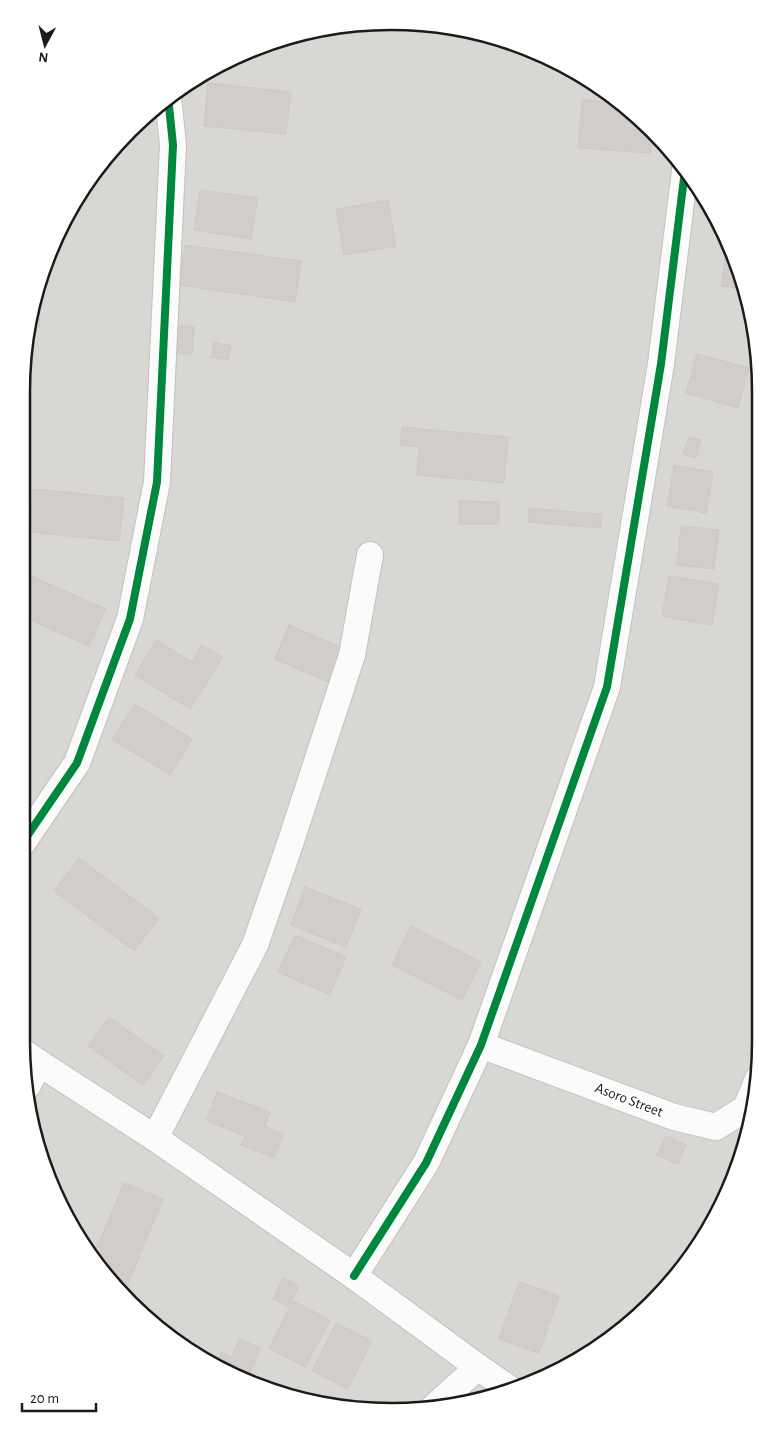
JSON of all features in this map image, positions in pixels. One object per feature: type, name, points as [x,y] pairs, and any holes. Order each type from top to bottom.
[{"type":"street","points":[[30,833],[77,763],[130,618],[158,482],[173,145],[169,107]]},
{"type":"street","points":[[354,1276],[426,1164],[481,1045],[607,687],[661,364],[684,180]]},
{"type":"street","points":[[155,1138],[254,945],[290,844],[352,655],[370,555]]},
{"type":"street","name":"Asoro Street","points":[[481,1045],[674,1117],[716,1127],[746,1108]]},
{"type":"street","points":[[31,1068],[155,1138],[354,1276],[504,1385]]},
{"type":"street","points":[[443,1399],[478,1367]]},
{"type":"shaded area","points":[[391,30],[438,33],[484,42],[507,49],[529,57],[572,78],[611,105],[646,136],[691,190],[715,231],[725,253],[740,298],[749,344],[752,391],[751,1066],[749,1089],[740,1135],[725,1180],[704,1223],[662,1280],[629,1313],[572,1355],[529,1376],[484,1391],[438,1400],[415,1402],[391,1403],[344,1400],[298,1391],[253,1376],[210,1355],[190,1342],[136,1297],[105,1262],[78,1223],[57,1180],[42,1135],[33,1089],[31,1066],[31,367],[33,344],[42,298],[57,253],[78,210],[120,153],[171,105],[190,91],[231,67],[253,57],[298,42],[344,33],[367,31]]},
{"type":"building","points":[[208,83],[291,92],[286,134],[204,126]]},
{"type":"building","points":[[582,100],[607,102],[651,141],[650,153],[578,148]]},
{"type":"building","points":[[200,190],[258,198],[251,239],[194,230]]},
{"type":"building","points":[[388,200],[396,246],[344,255],[336,209]]},
{"type":"building","points":[[185,245],[301,261],[295,302],[179,285]]},
{"type":"building","points":[[726,255],[737,288],[721,286]]},
{"type":"building","points":[[40,308],[39,328],[36,328]]},
{"type":"building","points":[[175,325],[194,327],[192,354],[173,353]]},
{"type":"building","points":[[214,342],[231,346],[228,360],[211,357]]},
{"type":"building","points":[[697,354],[749,368],[738,408],[686,393]]},
{"type":"building","points":[[402,427],[508,437],[504,483],[417,475],[419,447],[400,445]]},
{"type":"building","points":[[689,437],[701,440],[696,458],[683,454]]},
{"type":"building","points":[[674,465],[713,472],[706,513],[667,506]]},
{"type":"building","points":[[33,489],[124,498],[119,541],[30,532]]},
{"type":"building","points":[[459,501],[499,502],[499,524],[459,524]]},
{"type":"building","points":[[529,508],[602,514],[601,528],[528,522]]},
{"type":"building","points":[[681,526],[719,530],[714,569],[677,565]]},
{"type":"building","points":[[30,576],[106,609],[89,646],[30,620]]},
{"type":"building","points":[[669,576],[719,584],[712,625],[662,616]]},
{"type":"building","points":[[289,625],[350,651],[335,685],[275,659]]},
{"type":"building","points":[[157,640],[192,662],[202,645],[223,657],[190,709],[135,675]]},
{"type":"building","points":[[135,704],[192,739],[170,775],[112,739]]},
{"type":"building","points":[[79,858],[159,918],[134,951],[54,891]]},
{"type":"building","points":[[305,887],[361,909],[346,947],[291,925]]},
{"type":"building","points":[[411,926],[481,962],[462,1000],[392,965]]},
{"type":"building","points":[[295,935],[346,957],[330,995],[278,972]]},
{"type":"building","points":[[109,1017],[164,1056],[143,1085],[88,1046]]},
{"type":"building","points":[[217,1092],[270,1112],[265,1126],[283,1134],[274,1158],[241,1145],[245,1136],[206,1120]]},
{"type":"building","points":[[666,1136],[686,1145],[678,1164],[657,1155]]},
{"type":"building","points":[[124,1183],[163,1199],[127,1287],[96,1250]]},
{"type":"building","points":[[283,1278],[299,1286],[288,1307],[273,1299]]},
{"type":"building","points":[[519,1282],[559,1296],[539,1353],[499,1339]]},
{"type":"building","points":[[293,1301],[330,1320],[305,1367],[269,1348]]},
{"type":"building","points":[[336,1323],[372,1341],[348,1389],[312,1371]]},
{"type":"building","points":[[239,1339],[260,1348],[249,1374],[218,1359],[221,1352],[232,1357]]},
{"type":"cycle path","points":[[30,832],[77,763],[130,619],[157,482],[173,145],[169,107]]},
{"type":"cycle path","points":[[354,1276],[426,1163],[481,1045],[607,687],[661,364],[684,180]]}]
